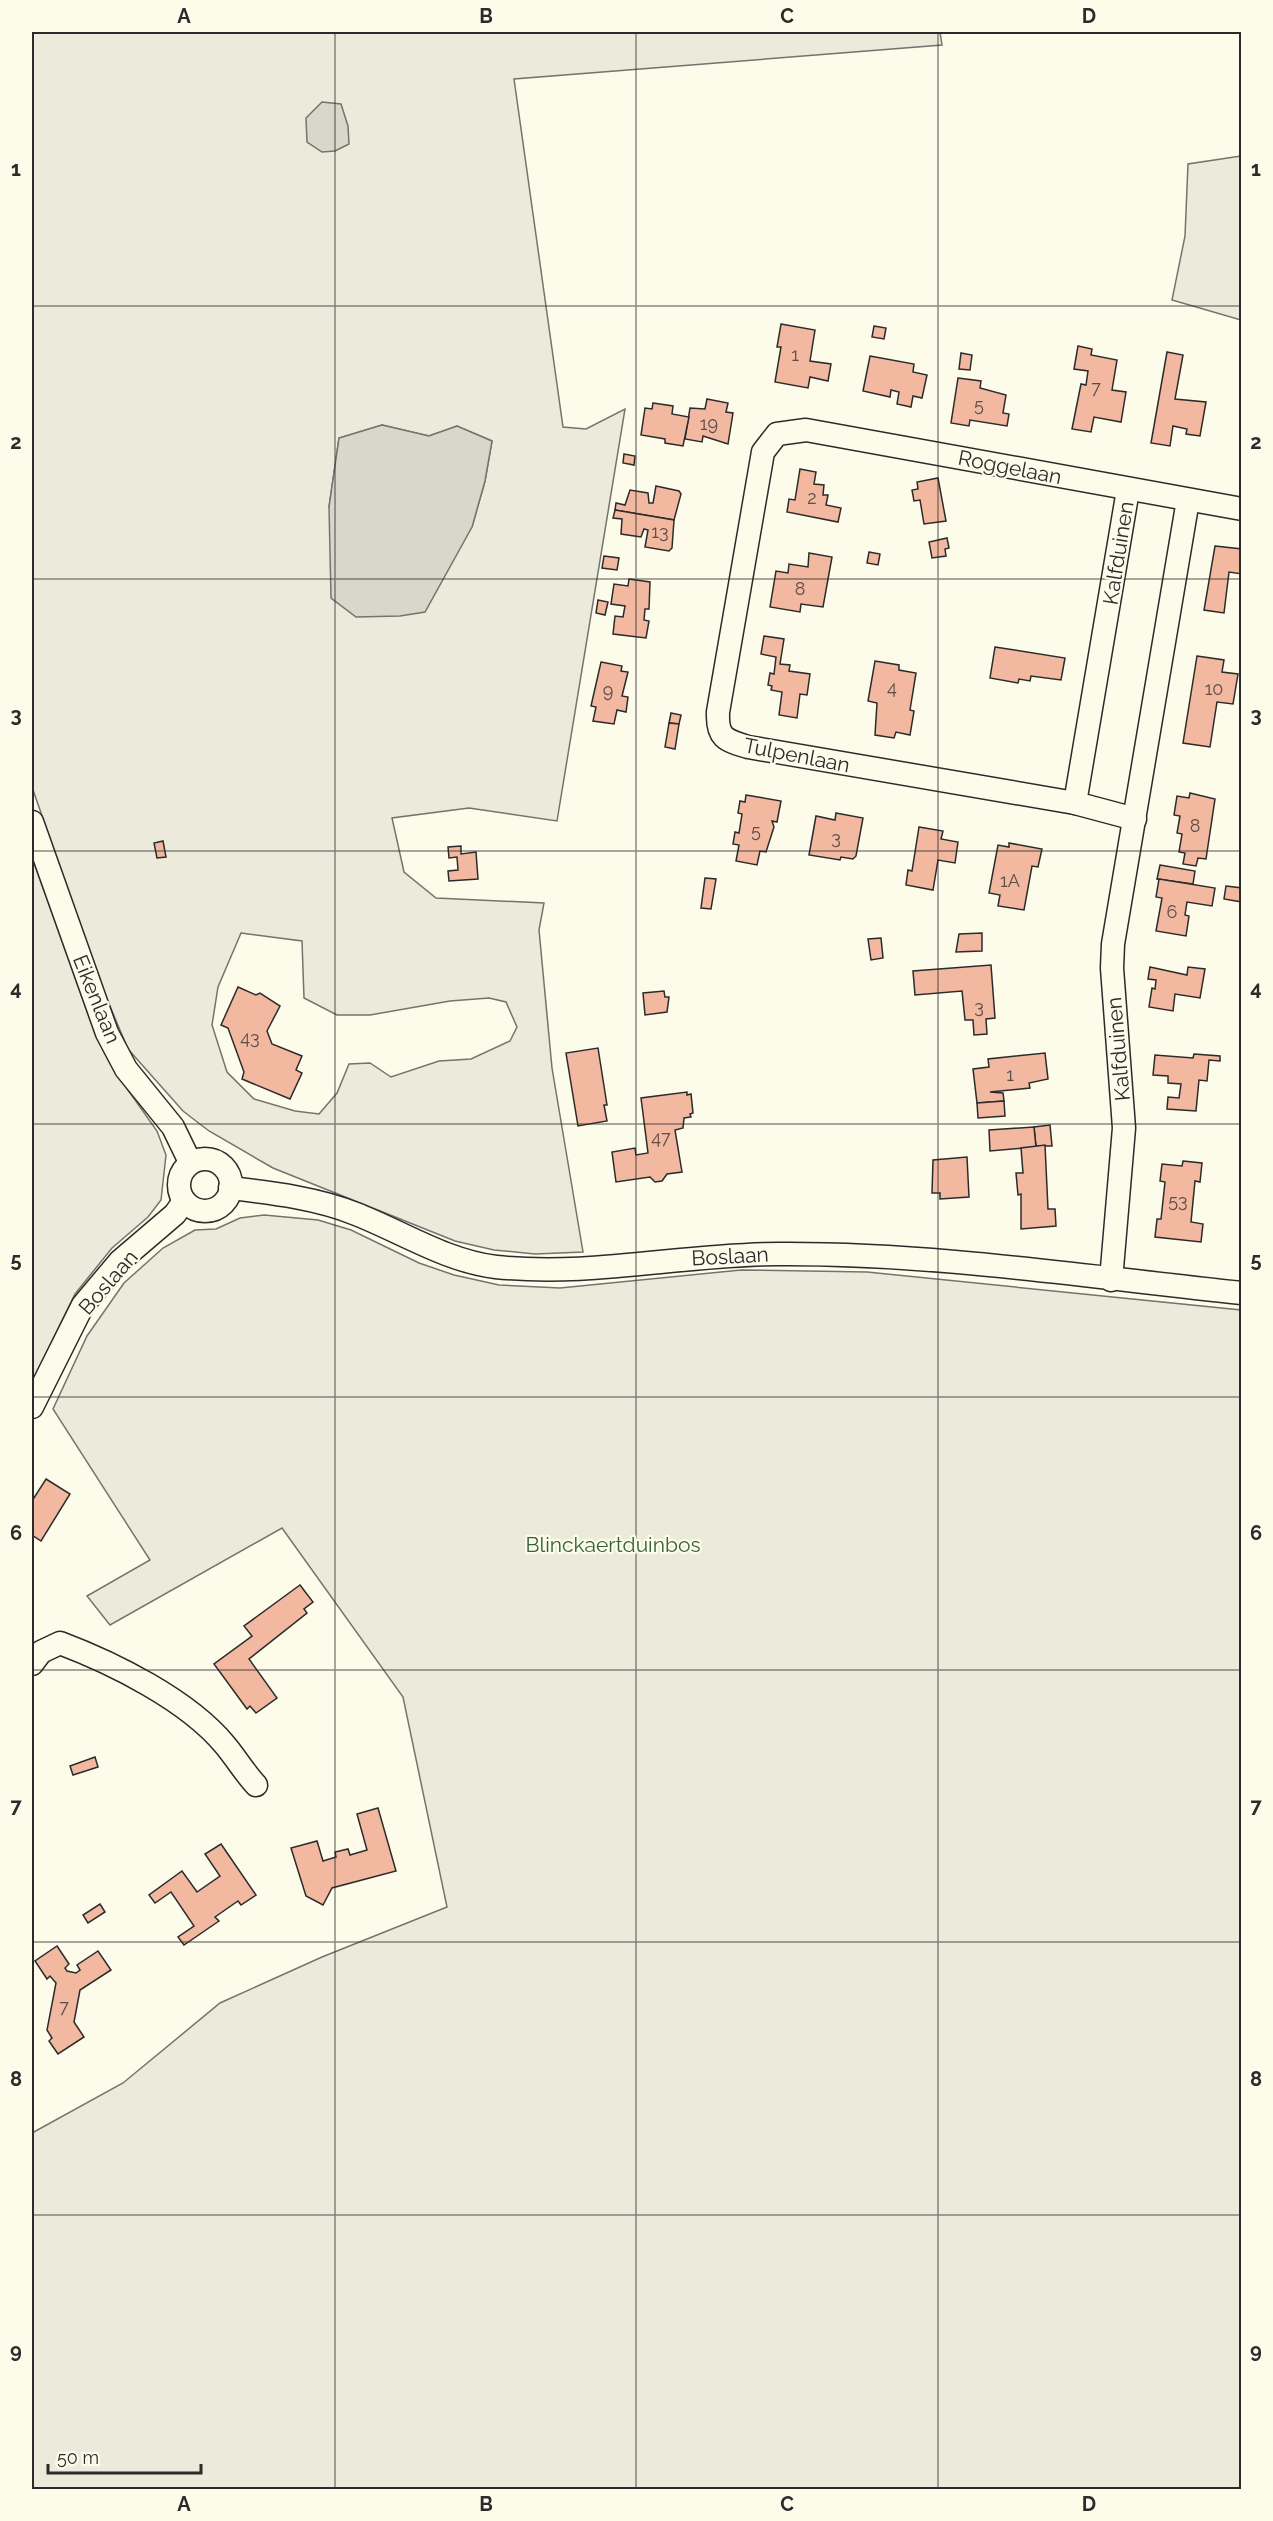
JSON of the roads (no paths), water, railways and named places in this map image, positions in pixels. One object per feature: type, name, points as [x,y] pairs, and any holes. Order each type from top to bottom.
[{"type":"street","name":"Roggelaan","points":[[777,434],[806,430],[1242,509]]},
{"type":"street","name":"Tulpenlaan","points":[[777,434],[763,452],[757,478],[718,712],[717,727],[726,740],[748,747],[1075,803]]},
{"type":"street","name":"Kalfduinen","points":[[1075,803],[1128,490]]},
{"type":"street","name":"Kalfduinen","points":[[1111,1280],[1124,1128],[1112,968],[1113,944],[1188,500]]},
{"type":"street","points":[[1075,803],[1135,819]]},
{"type":"street","name":"Eikenlaan","points":[[32,822],[107,1033],[126,1069],[173,1127],[190,1162]]},
{"type":"street","points":[[206,1158],[222,1165],[229,1175],[230,1188],[225,1201],[213,1210],[199,1210],[184,1201],[178,1187],[179,1178],[190,1162],[206,1158]]},
{"type":"street","name":"Boslaan","points":[[230,1188],[331,1205],[450,1255],[495,1266],[570,1271],[705,1256],[833,1254],[910,1259],[1242,1293]]},
{"type":"street","name":"Boslaan","points":[[32,1407],[83,1305],[120,1261],[175,1215],[184,1201]]},
{"type":"street","points":[[32,1664],[42,1652],[60,1643],[104,1659],[194,1715],[225,1744],[241,1769],[256,1785]]},
{"type":"park label","name":"Blinckaertduinbos","points":[[613,1544]]}]
